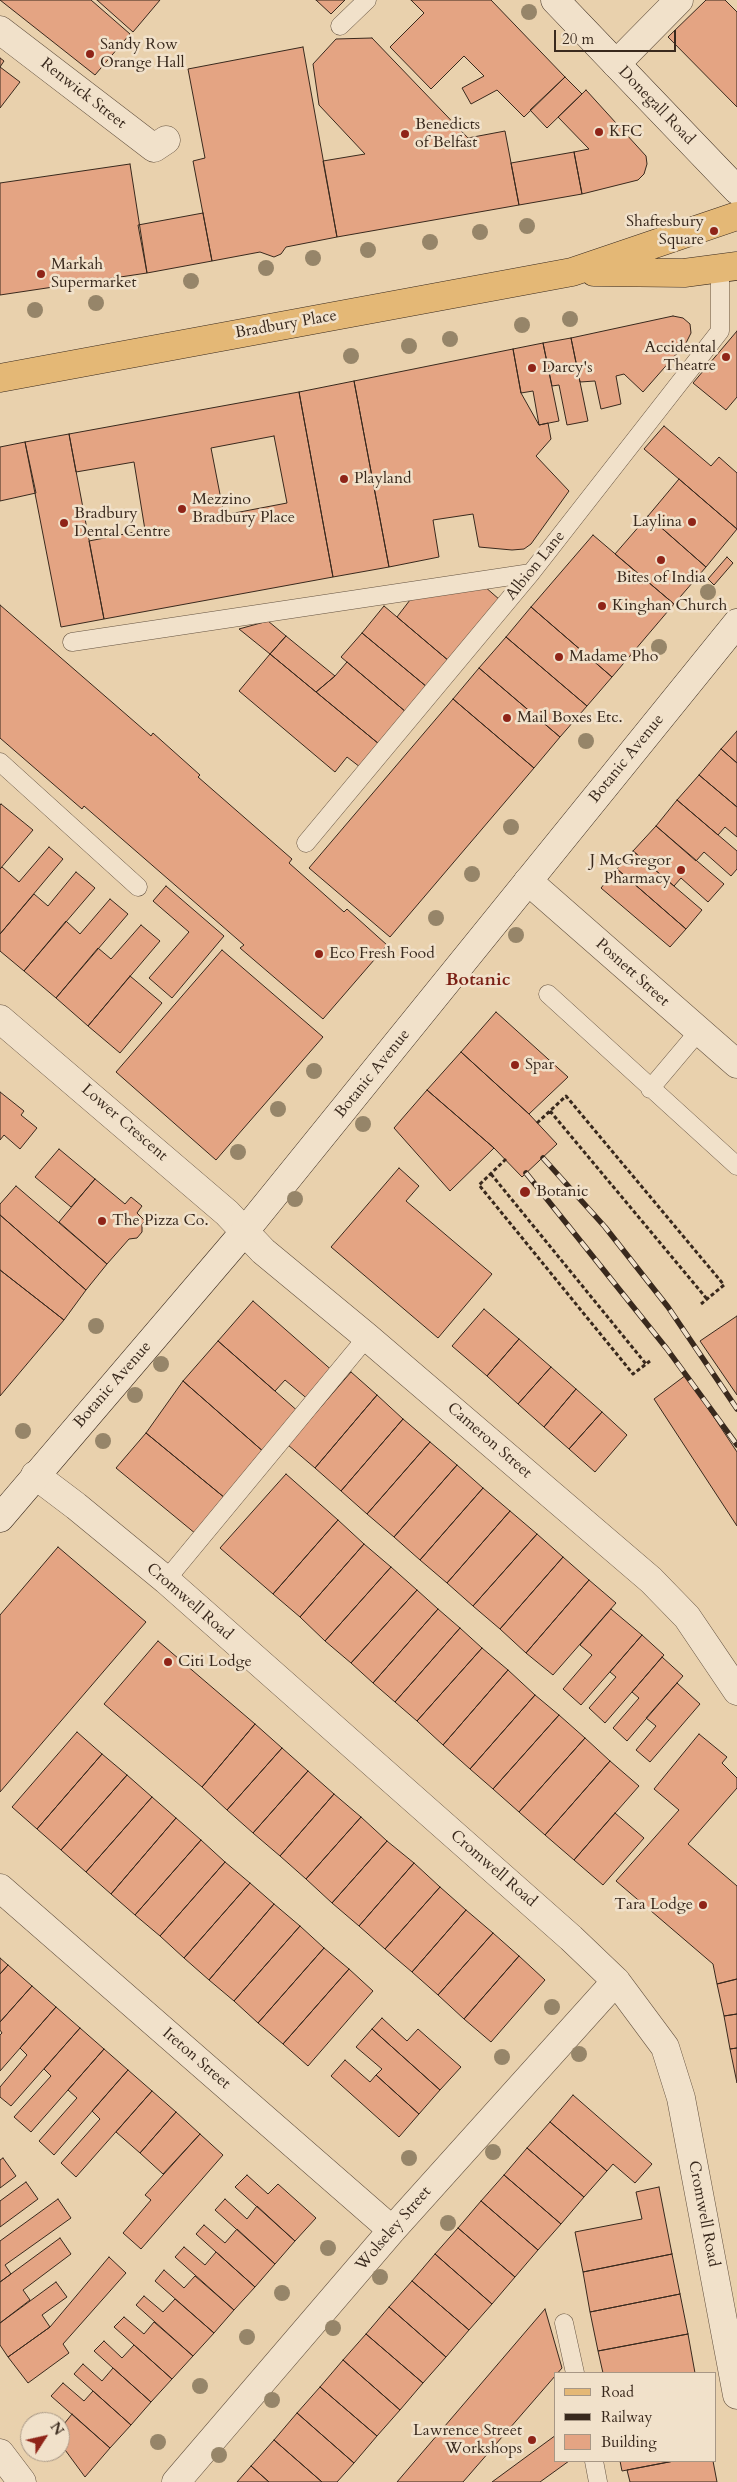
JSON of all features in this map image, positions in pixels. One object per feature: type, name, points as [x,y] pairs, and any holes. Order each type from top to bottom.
[{"type":"main road","name":"Bradbury Place","points":[[0,378],[572,272],[737,216]]},
{"type":"main road","name":"Bradbury Place","points":[[572,272],[684,272],[728,267]]},
{"type":"street","name":"Donegall Road","points":[[555,0],[737,190]]},
{"type":"street","points":[[616,64],[679,0]]},
{"type":"street","name":"Renwick Street","points":[[0,30],[154,148],[166,140]]},
{"type":"street","name":"Botanic Avenue","points":[[0,1518],[245,1231],[737,623]]},
{"type":"street","name":"Posnett Street","points":[[528,881],[698,1032],[735,1060]]},
{"type":"street","name":"Lower Crescent","points":[[6,1027],[227,1212],[245,1231]]},
{"type":"street","name":"Cameron Street","points":[[245,1231],[263,1251],[367,1337],[651,1580],[687,1617],[720,1663],[737,1691]]},
{"type":"street","name":"Cromwell Road","points":[[35,1475],[63,1495],[166,1580],[571,1938],[616,1981],[665,2047],[681,2098],[737,2395]]},
{"type":"street","name":"Ireton Street","points":[[0,1888],[392,2230]]},
{"type":"street","name":"Wolseley Street","points":[[176,2482],[392,2230],[616,1981]]},
{"type":"street","points":[[0,2452],[22,2482]]},
{"type":"lane","points":[[340,26],[366,0]]},
{"type":"lane","name":"Albion Lane","points":[[306,843],[532,573],[720,331],[728,267]]},
{"type":"lane","points":[[72,642],[203,629],[532,573]]},
{"type":"lane","points":[[0,762],[138,887]]},
{"type":"lane","points":[[548,994],[650,1089],[737,1166]]},
{"type":"lane","points":[[650,1089],[698,1032]]},
{"type":"lane","points":[[166,1580],[367,1337]]},
{"type":"lane","points":[[564,2323],[575,2372]]},
{"type":"lane","points":[[594,2462],[598,2482]]},
{"type":"path","points":[[537,1123],[566,1096],[724,1285],[701,1304]]},
{"type":"path","points":[[550,1111],[707,1299]]},
{"type":"path","points":[[506,1159],[479,1185],[633,1374],[650,1361]]},
{"type":"path","points":[[492,1174],[646,1364]]},
{"type":"building","name":"Sandy Row Orange Hall","points":[[0,0],[91,0],[130,34],[95,75]]},
{"type":"building","points":[[97,0],[160,0],[133,32]]},
{"type":"building","points":[[316,0],[345,0],[331,14]]},
{"type":"building","points":[[411,0],[491,0],[565,77],[524,117],[497,90],[471,104],[462,88],[484,76],[464,56],[431,89],[390,47],[424,13]]},
{"type":"building","points":[[706,0],[725,0],[737,12],[737,107],[668,37]]},
{"type":"building","name":"Benedicts of Belfast","points":[[372,38],[468,138],[505,131],[519,205],[337,237],[323,161],[365,154],[319,105],[313,64],[336,39]]},
{"type":"building","points":[[303,47],[337,237],[286,247],[281,254],[274,257],[260,252],[212,261],[193,161],[205,158],[188,69]]},
{"type":"building","points":[[0,58],[4,61],[0,67]]},
{"type":"building","points":[[0,67],[20,82],[0,108]]},
{"type":"building","points":[[565,77],[582,94],[547,128],[530,110]]},
{"type":"building","name":"KFC","points":[[586,90],[646,156],[647,164],[644,174],[638,180],[582,194],[574,152],[589,149],[558,117]]},
{"type":"building","points":[[574,152],[582,194],[519,205],[511,163]]},
{"type":"building","points":[[130,164],[147,273],[0,295],[0,183]]},
{"type":"building","points":[[203,213],[212,261],[147,273],[138,225]]},
{"type":"building","points":[[673,316],[683,318],[690,324],[691,333],[686,343],[643,392],[624,374],[616,376],[621,404],[601,409],[595,381],[580,382],[571,338]]},
{"type":"building","name":"Accidental Theatre","points":[[737,331],[737,397],[726,410],[693,383]]},
{"type":"building","points":[[571,338],[588,421],[567,425],[559,385],[552,386],[543,343]]},
{"type":"building","name":"Darcy's","points":[[543,343],[559,421],[539,425],[533,391],[521,393],[513,349]]},
{"type":"building","points":[[513,349],[521,393],[539,425],[548,423],[551,439],[536,456],[569,491],[531,544],[524,549],[512,550],[479,547],[473,514],[433,520],[439,557],[389,567],[354,381]]},
{"type":"building","name":"Playland","points":[[354,381],[389,567],[333,577],[299,392]]},
{"type":"building","name":"Mezzino Bradbury Place","points":[[299,392],[333,577],[104,619],[89,541],[145,530],[134,462],[76,472],[69,434]],"holes":[[[274,436],[287,503],[224,515],[211,448]]]},
{"type":"building","points":[[664,426],[711,466],[719,457],[737,473],[737,529],[644,449]]},
{"type":"building","name":"Bradbury Dental Centre","points":[[69,434],[104,619],[61,627],[25,442]]},
{"type":"building","points":[[25,442],[36,493],[0,501],[0,447]]},
{"type":"building","name":"Laylina","points":[[679,479],[737,529],[706,567],[648,516]]},
{"type":"building","name":"Bites of India","points":[[648,516],[706,567],[674,604],[615,554]]},
{"type":"building","name":"Kinghan Church","points":[[593,535],[674,604],[612,677],[531,607]]},
{"type":"building","points":[[727,557],[733,563],[714,585],[708,579]]},
{"type":"building","points":[[484,586],[500,600],[449,661],[397,617],[410,600]]},
{"type":"building","points":[[0,605],[151,736],[153,733],[200,775],[198,777],[292,859],[289,863],[344,912],[347,909],[387,945],[323,1019],[240,948],[244,945],[84,806],[82,809],[0,738]]},
{"type":"building","points":[[384,606],[449,661],[427,687],[362,633]]},
{"type":"building","name":"Madame Pho","points":[[531,607],[612,677],[587,706],[506,637]]},
{"type":"building","points":[[268,621],[286,636],[270,654],[239,629]]},
{"type":"building","points":[[362,633],[427,687],[406,712],[341,657]]},
{"type":"building","points":[[286,636],[335,676],[316,692],[270,654]]},
{"type":"building","points":[[506,637],[587,706],[560,737],[479,668]]},
{"type":"building","points":[[270,654],[379,744],[360,767],[347,757],[335,772],[239,691]]},
{"type":"building","points":[[347,662],[406,712],[379,744],[316,692],[335,676]]},
{"type":"building","name":"Mail Boxes Etc.","points":[[479,668],[560,737],[534,768],[453,699]]},
{"type":"building","points":[[453,699],[534,768],[390,937],[309,868]]},
{"type":"building","points":[[737,731],[737,763],[721,749]]},
{"type":"building","points":[[721,749],[737,763],[737,807],[699,775]]},
{"type":"building","points":[[699,775],[737,807],[737,837],[725,827],[718,835],[677,800]]},
{"type":"building","points":[[677,800],[737,851],[737,869],[731,876],[704,852],[696,861],[656,826]]},
{"type":"building","points":[[0,805],[33,830],[0,869]]},
{"type":"building","name":"J McGregor Pharmacy","points":[[656,826],[724,884],[708,902],[681,878],[674,886],[633,851]]},
{"type":"building","points":[[49,847],[63,859],[0,934],[0,869],[2,867],[19,882]]},
{"type":"building","points":[[633,851],[702,910],[686,929],[617,869]]},
{"type":"building","points":[[617,869],[686,929],[670,947],[601,888]]},
{"type":"building","points":[[76,872],[95,888],[24,971],[0,951],[0,934],[34,894],[48,906]]},
{"type":"building","points":[[166,886],[224,936],[172,998],[149,978],[189,932],[153,901]]},
{"type":"building","points":[[110,899],[128,914],[56,998],[24,971],[66,921],[80,934]]},
{"type":"building","points":[[141,925],[160,941],[88,1026],[56,998],[98,948],[111,959]]},
{"type":"building","points":[[222,950],[323,1037],[216,1160],[116,1072]]},
{"type":"building","points":[[130,976],[162,1003],[120,1053],[88,1026]]},
{"type":"building","name":"Spar","points":[[496,1012],[568,1077],[529,1114],[461,1052]]},
{"type":"building","name":"Botanic","points":[[461,1052],[529,1114],[557,1144],[522,1177],[494,1148],[427,1090]]},
{"type":"building","points":[[427,1090],[494,1148],[450,1191],[394,1128]]},
{"type":"building","points":[[0,1092],[24,1111],[21,1115],[37,1128],[20,1149],[4,1135],[0,1140]]},
{"type":"building","points":[[59,1149],[95,1179],[71,1207],[35,1177]]},
{"type":"building","points":[[399,1168],[419,1186],[406,1201],[492,1274],[438,1338],[331,1247]]},
{"type":"building","name":"The Pizza Co.","points":[[95,1179],[125,1204],[131,1197],[142,1206],[137,1213],[145,1221],[142,1224],[142,1232],[137,1238],[129,1239],[107,1264],[59,1222]]},
{"type":"building","points":[[16,1186],[107,1264],[86,1290],[0,1215],[0,1204]]},
{"type":"building","points":[[0,1215],[86,1290],[64,1320],[0,1270]]},
{"type":"building","points":[[0,1270],[64,1320],[0,1396]]},
{"type":"building","points":[[253,1301],[335,1373],[310,1401],[285,1380],[275,1391],[218,1341]]},
{"type":"building","points":[[484,1309],[519,1339],[487,1376],[452,1346]]},
{"type":"building","points":[[737,1316],[737,1395],[700,1341]]},
{"type":"building","points":[[519,1339],[551,1367],[518,1404],[487,1376]]},
{"type":"building","points":[[218,1341],[300,1413],[265,1453],[183,1381]]},
{"type":"building","points":[[551,1367],[576,1389],[544,1427],[518,1404]]},
{"type":"building","points":[[351,1372],[377,1395],[315,1468],[288,1445]]},
{"type":"building","points":[[686,1375],[737,1452],[737,1526],[654,1399]]},
{"type":"building","points":[[183,1381],[265,1453],[225,1498],[146,1433]]},
{"type":"building","points":[[576,1389],[602,1412],[569,1449],[544,1427]]},
{"type":"building","points":[[377,1395],[403,1419],[341,1491],[315,1468]]},
{"type":"building","points":[[602,1412],[627,1435],[595,1472],[569,1449]]},
{"type":"building","points":[[403,1419],[430,1442],[367,1514],[341,1491]]},
{"type":"building","points":[[146,1433],[225,1498],[196,1534],[116,1468]]},
{"type":"building","points":[[430,1442],[457,1465],[394,1537],[367,1514]]},
{"type":"building","points":[[457,1465],[483,1488],[420,1560],[394,1537]]},
{"type":"building","points":[[286,1474],[338,1520],[273,1594],[220,1548]]},
{"type":"building","points":[[483,1488],[510,1511],[447,1583],[420,1560]]},
{"type":"building","points":[[510,1511],[537,1534],[473,1606],[447,1583]]},
{"type":"building","points":[[338,1520],[364,1544],[300,1617],[273,1594]]},
{"type":"building","points":[[537,1534],[563,1557],[500,1629],[473,1606]]},
{"type":"building","points":[[364,1544],[391,1567],[325,1641],[300,1617]]},
{"type":"building","points":[[58,1547],[146,1622],[0,1792],[0,1615]]},
{"type":"building","points":[[563,1557],[589,1580],[526,1653],[500,1629]]},
{"type":"building","points":[[391,1567],[417,1590],[351,1663],[325,1641]]},
{"type":"building","points":[[589,1580],[616,1603],[553,1675],[526,1653]]},
{"type":"building","points":[[417,1590],[438,1609],[373,1683],[351,1663]]},
{"type":"building","points":[[438,1609],[460,1628],[395,1702],[373,1683]]},
{"type":"building","points":[[611,1609],[642,1635],[581,1705],[563,1689],[592,1655],[580,1645]]},
{"type":"building","points":[[460,1628],[482,1648],[417,1721],[395,1702]]},
{"type":"building","points":[[642,1635],[664,1655],[605,1723],[589,1708],[616,1677],[610,1672]]},
{"type":"building","points":[[158,1641],[255,1724],[202,1787],[104,1704]]},
{"type":"building","points":[[482,1648],[508,1670],[443,1745],[417,1721]]},
{"type":"building","points":[[662,1657],[683,1676],[627,1741],[613,1728],[639,1698],[632,1692]]},
{"type":"building","points":[[508,1670],[535,1695],[470,1769],[443,1745]]},
{"type":"building","points":[[677,1683],[700,1704],[650,1762],[636,1750],[656,1726],[646,1718]]},
{"type":"building","points":[[535,1695],[559,1715],[493,1789],[470,1769]]},
{"type":"building","points":[[559,1715],[585,1738],[519,1812],[493,1789]]},
{"type":"building","points":[[255,1724],[282,1748],[227,1810],[202,1787]]},
{"type":"building","points":[[77,1732],[102,1754],[37,1829],[12,1807]]},
{"type":"building","points":[[699,1734],[727,1757],[722,1763],[737,1778],[737,1788],[688,1844],[737,1886],[737,1979],[717,1984],[713,1964],[616,1881],[679,1810],[654,1789]]},
{"type":"building","points":[[585,1738],[610,1761],[545,1835],[519,1812]]},
{"type":"building","points":[[282,1748],[308,1771],[253,1833],[227,1810]]},
{"type":"building","points":[[102,1754],[127,1775],[61,1850],[37,1829]]},
{"type":"building","points":[[610,1761],[639,1786],[574,1860],[545,1835]]},
{"type":"building","points":[[308,1771],[334,1794],[280,1856],[253,1833]]},
{"type":"building","points":[[127,1775],[152,1797],[86,1872],[61,1850]]},
{"type":"building","points":[[334,1794],[361,1817],[306,1879],[280,1856]]},
{"type":"building","points":[[152,1797],[176,1818],[111,1894],[86,1872]]},
{"type":"building","points":[[615,1813],[644,1838],[603,1885],[574,1860]]},
{"type":"building","points":[[361,1817],[387,1841],[332,1903],[306,1879]]},
{"type":"building","points":[[176,1818],[201,1840],[135,1915],[111,1894]]},
{"type":"building","points":[[201,1840],[225,1862],[160,1936],[135,1915]]},
{"type":"building","points":[[387,1841],[414,1863],[359,1926],[332,1903]]},
{"type":"building","points":[[225,1862],[250,1883],[184,1958],[160,1936]]},
{"type":"building","points":[[414,1863],[440,1887],[385,1949],[359,1926]]},
{"type":"building","points":[[250,1883],[274,1904],[209,1980],[184,1958]]},
{"type":"building","points":[[440,1887],[466,1910],[412,1972],[385,1949]]},
{"type":"building","points":[[274,1904],[300,1926],[234,2001],[209,1980]]},
{"type":"building","points":[[466,1910],[493,1933],[438,1995],[412,1972]]},
{"type":"building","points":[[300,1926],[324,1948],[258,2023],[234,2001]]},
{"type":"building","points":[[493,1933],[519,1956],[464,2019],[438,1995]]},
{"type":"building","points":[[324,1948],[349,1969],[283,2044],[258,2023]]},
{"type":"building","points":[[519,1956],[545,1980],[491,2042],[464,2019]]},
{"type":"building","points":[[0,1958],[8,1965],[0,1974]]},
{"type":"building","points":[[8,1965],[32,1986],[0,2022],[0,1974]]},
{"type":"building","points":[[349,1969],[373,1991],[308,2066],[283,2044]]},
{"type":"building","points":[[737,1979],[737,2014],[724,2016],[717,1984]]},
{"type":"building","points":[[32,1986],[56,2007],[0,2071],[0,2035],[2,2033],[0,2022]]},
{"type":"building","points":[[56,2007],[80,2028],[11,2106],[0,2097],[0,2087],[27,2055],[20,2048]]},
{"type":"building","points":[[737,2014],[737,2048],[730,2049],[724,2016]]},
{"type":"building","points":[[382,2018],[407,2041],[418,2029],[461,2067],[440,2090],[372,2029]]},
{"type":"building","points":[[80,2028],[104,2049],[31,2132],[14,2117],[51,2076],[44,2069]]},
{"type":"building","points":[[372,2029],[440,2090],[419,2114],[376,2075],[382,2069],[356,2047]]},
{"type":"building","points":[[737,2048],[737,2083],[730,2049]]},
{"type":"building","points":[[104,2049],[128,2070],[54,2155],[39,2141],[77,2098],[68,2090]]},
{"type":"building","points":[[345,2060],[370,2082],[376,2075],[419,2114],[399,2137],[331,2076]]},
{"type":"building","points":[[128,2070],[152,2091],[76,2177],[61,2163],[100,2119],[92,2111]]},
{"type":"building","points":[[152,2091],[176,2112],[140,2153],[116,2132]]},
{"type":"building","points":[[573,2095],[652,2164],[635,2183],[613,2164],[607,2171],[550,2122]]},
{"type":"building","points":[[176,2112],[200,2134],[163,2174],[140,2153]]},
{"type":"building","points":[[550,2122],[607,2171],[584,2197],[527,2148]]},
{"type":"building","points":[[200,2134],[223,2155],[141,2249],[123,2233],[151,2200],[145,2195]]},
{"type":"building","points":[[527,2148],[584,2197],[561,2224],[504,2175]]},
{"type":"building","points":[[3,2158],[16,2176],[0,2188],[0,2160]]},
{"type":"building","points":[[247,2175],[268,2194],[278,2184],[316,2218],[295,2241],[235,2187]]},
{"type":"building","points":[[504,2175],[561,2224],[538,2250],[481,2201]]},
{"type":"building","points":[[26,2182],[38,2199],[0,2227],[0,2201]]},
{"type":"building","points":[[659,2187],[672,2254],[583,2272],[575,2232],[642,2219],[636,2192]]},
{"type":"building","points":[[58,2199],[71,2218],[5,2265],[11,2274],[0,2282],[0,2241]]},
{"type":"building","points":[[225,2199],[247,2219],[257,2206],[295,2241],[275,2264],[215,2210]]},
{"type":"building","points":[[481,2201],[538,2250],[515,2277],[458,2228]]},
{"type":"building","points":[[204,2225],[225,2243],[237,2229],[275,2264],[255,2287],[196,2234]]},
{"type":"building","points":[[458,2228],[515,2277],[492,2304],[435,2254]]},
{"type":"building","points":[[60,2238],[71,2254],[23,2290],[30,2300],[0,2323],[0,2282]]},
{"type":"building","points":[[184,2247],[205,2265],[216,2252],[255,2287],[234,2310],[175,2257]]},
{"type":"building","points":[[435,2254],[492,2304],[469,2330],[412,2281]]},
{"type":"building","points":[[672,2254],[680,2294],[590,2312],[583,2272]]},
{"type":"building","points":[[109,2257],[126,2273],[63,2344],[69,2353],[28,2383],[8,2357],[50,2327]]},
{"type":"building","points":[[164,2270],[184,2288],[195,2276],[234,2310],[214,2333],[155,2281]]},
{"type":"building","points":[[412,2281],[469,2330],[446,2357],[389,2307]]},
{"type":"building","points":[[56,2282],[67,2297],[42,2315],[50,2327],[8,2357],[0,2345],[0,2323]]},
{"type":"building","points":[[680,2294],[688,2334],[598,2351],[590,2312]]},
{"type":"building","points":[[144,2296],[163,2312],[175,2299],[214,2333],[193,2356],[136,2305]]},
{"type":"building","points":[[389,2307],[446,2357],[423,2383],[366,2334]]},
{"type":"building","points":[[545,2309],[562,2368],[559,2372],[554,2372],[554,2377],[463,2482],[397,2482]]},
{"type":"building","points":[[124,2317],[144,2334],[154,2322],[193,2356],[172,2379],[114,2327]]},
{"type":"building","points":[[366,2334],[423,2383],[400,2410],[343,2360]]},
{"type":"building","points":[[688,2334],[695,2372],[603,2372],[598,2351]]},
{"type":"building","points":[[104,2341],[122,2358],[134,2345],[172,2379],[151,2402],[94,2351]]},
{"type":"building","points":[[343,2360],[400,2410],[377,2436],[320,2387]]},
{"type":"building","points":[[83,2364],[102,2381],[113,2368],[151,2402],[131,2425],[74,2374]]},
{"type":"building","points":[[63,2383],[84,2401],[93,2391],[131,2425],[110,2448],[51,2396]]},
{"type":"building","points":[[320,2387],[377,2436],[354,2463],[297,2413]]},
{"type":"building","points":[[297,2413],[354,2463],[337,2482],[322,2482],[274,2440]]},
{"type":"building","points":[[72,2414],[110,2448],[85,2477],[70,2457],[70,2416]]},
{"type":"building","points":[[554,2436],[554,2462],[568,2462],[540,2482],[492,2482]]},
{"type":"building","points":[[274,2440],[322,2482],[269,2482],[251,2466]]},
{"type":"building","points":[[620,2462],[669,2462],[622,2471]]},
{"type":"building","points":[[669,2462],[713,2462],[717,2482],[630,2482],[627,2470]]},
{"type":"building","points":[[251,2466],[269,2482],[237,2482]]},
{"type":"railway","points":[[543,1158],[605,1227],[668,1307],[737,1409]]},
{"type":"railway","points":[[526,1173],[667,1349],[737,1445]]},
{"type":"place","name":"Sandy Row Orange Hall","points":[[90,54]]},
{"type":"place","name":"KFC","points":[[599,132]]},
{"type":"place","name":"Benedicts of Belfast","points":[[405,134]]},
{"type":"place","name":"Shaftesbury Square","points":[[714,231]]},
{"type":"place","name":"Markah Supermarket","points":[[41,274]]},
{"type":"place","name":"Accidental Theatre","points":[[726,357]]},
{"type":"place","name":"Darcy's","points":[[532,368]]},
{"type":"place","name":"Playland","points":[[344,479]]},
{"type":"place","name":"Mezzino Bradbury Place","points":[[182,509]]},
{"type":"place","name":"Laylina","points":[[692,522]]},
{"type":"place","name":"Bradbury Dental Centre","points":[[64,523]]},
{"type":"place","name":"Bites of India","points":[[661,560]]},
{"type":"place","name":"Kinghan Church","points":[[602,606]]},
{"type":"place","name":"Madame Pho","points":[[559,657]]},
{"type":"place","name":"Mail Boxes Etc.","points":[[507,718]]},
{"type":"place","name":"J McGregor Pharmacy","points":[[681,870]]},
{"type":"place","name":"Eco Fresh Food","points":[[319,954]]},
{"type":"place","name":"Spar","points":[[515,1065]]},
{"type":"place","name":"Botanic","points":[[525,1192]]},
{"type":"place","name":"The Pizza Co.","points":[[102,1221]]},
{"type":"place","name":"Citi Lodge","points":[[168,1662]]},
{"type":"place","name":"Tara Lodge","points":[[703,1905]]},
{"type":"place","name":"Lawrence Street Workshops","points":[[532,2440]]},
{"type":"district","name":"Botanic","points":[[478,981]]}]
